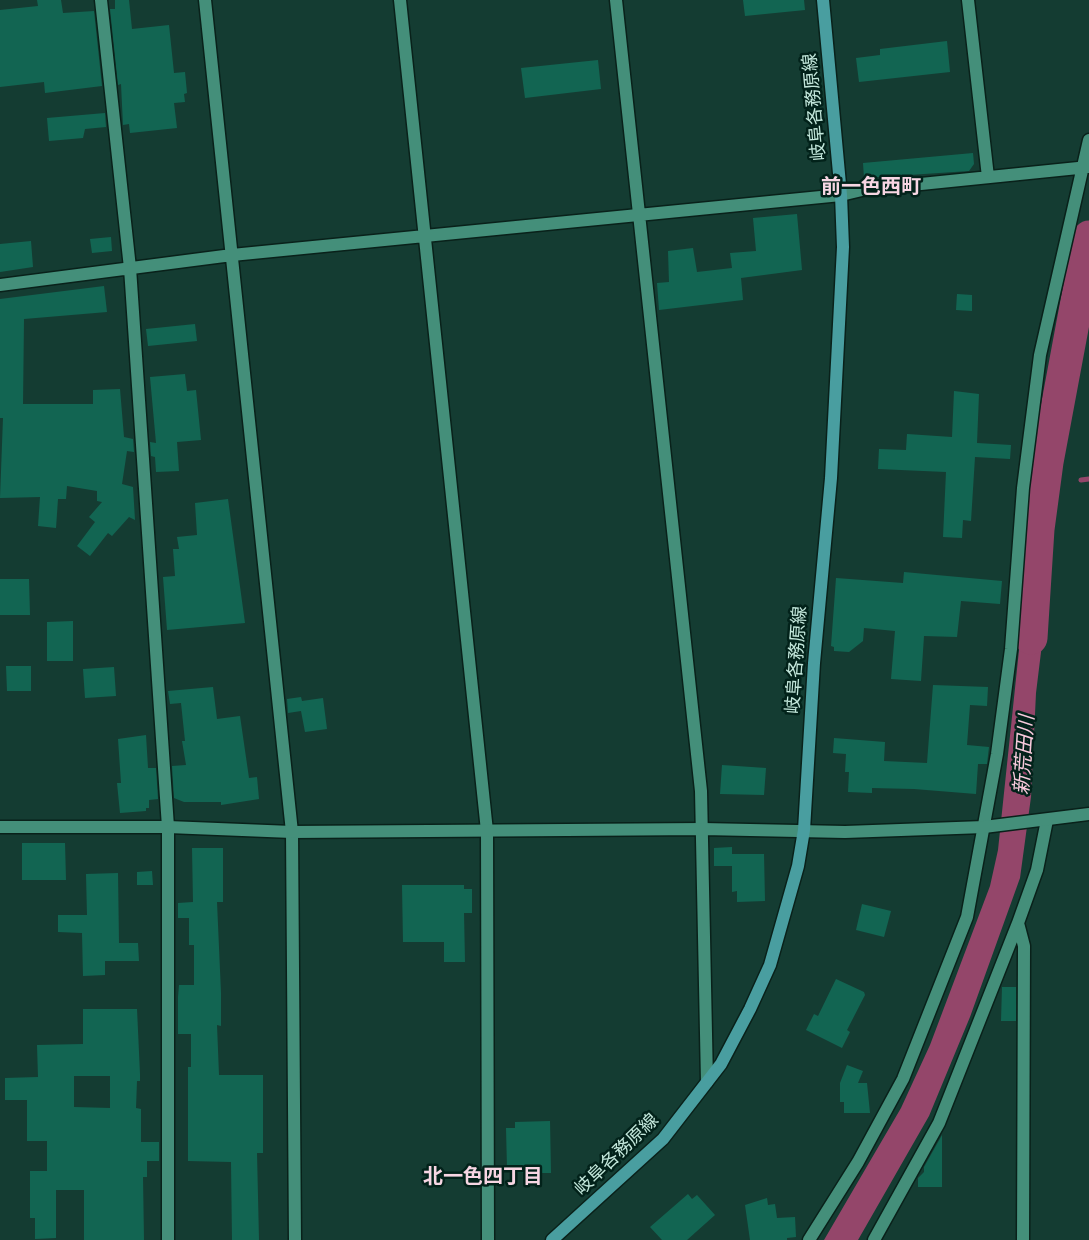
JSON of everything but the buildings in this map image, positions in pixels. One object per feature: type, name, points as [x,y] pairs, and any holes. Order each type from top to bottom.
[{"type":"main road","name":"岐阜各務原線","points":[[552,1240],[663,1139],[721,1064],[750,1009],[770,964],[796,876],[804,830],[814,663],[831,466],[843,247],[841,195],[823,0]]},
{"type":"street","points":[[101,0],[130,268],[168,827],[168,1240]]},
{"type":"street","points":[[205,0],[292,832],[295,1240]]},
{"type":"street","points":[[400,0],[487,831],[488,1240]]},
{"type":"street","points":[[616,0],[700,779],[703,829],[702,926],[708,1082]]},
{"type":"street","points":[[968,0],[988,177]]},
{"type":"street","points":[[809,1240],[858,1161],[903,1079],[967,917],[990,826],[1011,649],[1023,488],[1040,355],[1085,167],[1089,140]]},
{"type":"street","points":[[0,285],[232,255],[841,195],[862,190],[1085,167]]},
{"type":"street","points":[[0,827],[168,827],[292,832],[703,829],[845,832],[990,826],[1089,814]]},
{"type":"street","points":[[874,1240],[939,1124],[1037,870],[1042,821]]},
{"type":"street","points":[[1018,923],[1024,946],[1023,1240]]},
{"type":"water","points":[[1025,593],[1048,595],[1036,693],[1031,797],[1020,878],[970,1017],[929,1116],[858,1240],[824,1240],[901,1108],[930,1045],[990,886],[998,850]]},
{"type":"waterway","name":"新荒田川","points":[[1031,638],[1038,529],[1047,462],[1089,237]]},
{"type":"waterway","points":[[1081,480],[1089,479]]},
{"type":"district","name":"前一色西町","points":[[871,187]]},
{"type":"district","name":"北一色四丁目","points":[[483,1177]]}]
